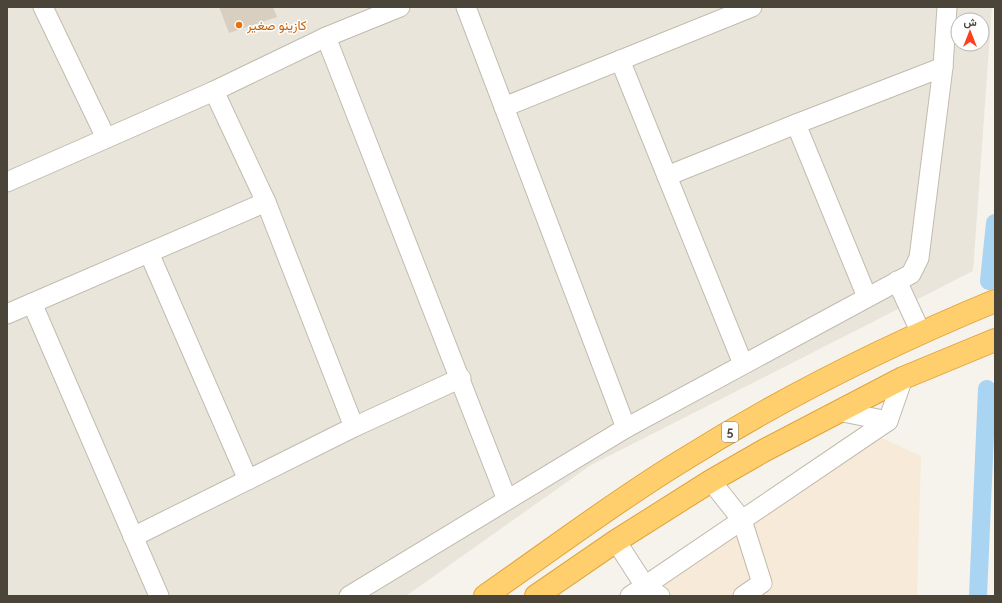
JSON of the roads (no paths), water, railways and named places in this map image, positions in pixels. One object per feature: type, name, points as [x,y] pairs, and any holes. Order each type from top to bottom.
[{"type":"highway","name":"5","points":[[485,596],[597,516],[680,461],[850,367],[921,333],[995,301]]},
{"type":"highway","points":[[536,596],[616,541],[711,481],[838,411],[903,378],[995,340]]},
{"type":"highway","points":[[597,516],[616,541]]},
{"type":"street","points":[[43,7],[106,138]]},
{"type":"street","points":[[7,182],[214,91],[326,37],[400,7]]},
{"type":"street","points":[[466,7],[626,428]]},
{"type":"street","points":[[504,107],[752,7]]},
{"type":"street","points":[[349,596],[626,428],[910,274],[919,258],[943,67],[947,7]]},
{"type":"street","points":[[326,37],[461,378],[507,500]]},
{"type":"street","points":[[620,60],[743,364]]},
{"type":"street","points":[[667,176],[943,67]]},
{"type":"street","points":[[214,91],[266,202],[354,427]]},
{"type":"street","points":[[796,124],[867,297]]},
{"type":"street","points":[[7,314],[266,202]]},
{"type":"street","points":[[149,253],[248,480]]},
{"type":"street","points":[[897,281],[921,333]]},
{"type":"street","points":[[32,303],[159,596]]},
{"type":"street","points":[[133,536],[354,427],[461,378]]},
{"type":"street","points":[[616,541],[645,593],[742,520],[888,421],[903,378]]},
{"type":"street","points":[[838,411],[888,421]]},
{"type":"street","points":[[711,481],[742,520],[762,583],[743,596]]},
{"type":"waterway","points":[[989,281],[995,223]]},
{"type":"waterway","points":[[978,596],[987,389]]},
{"type":"place","name":"كازينو صغير","points":[[239,25]]}]
